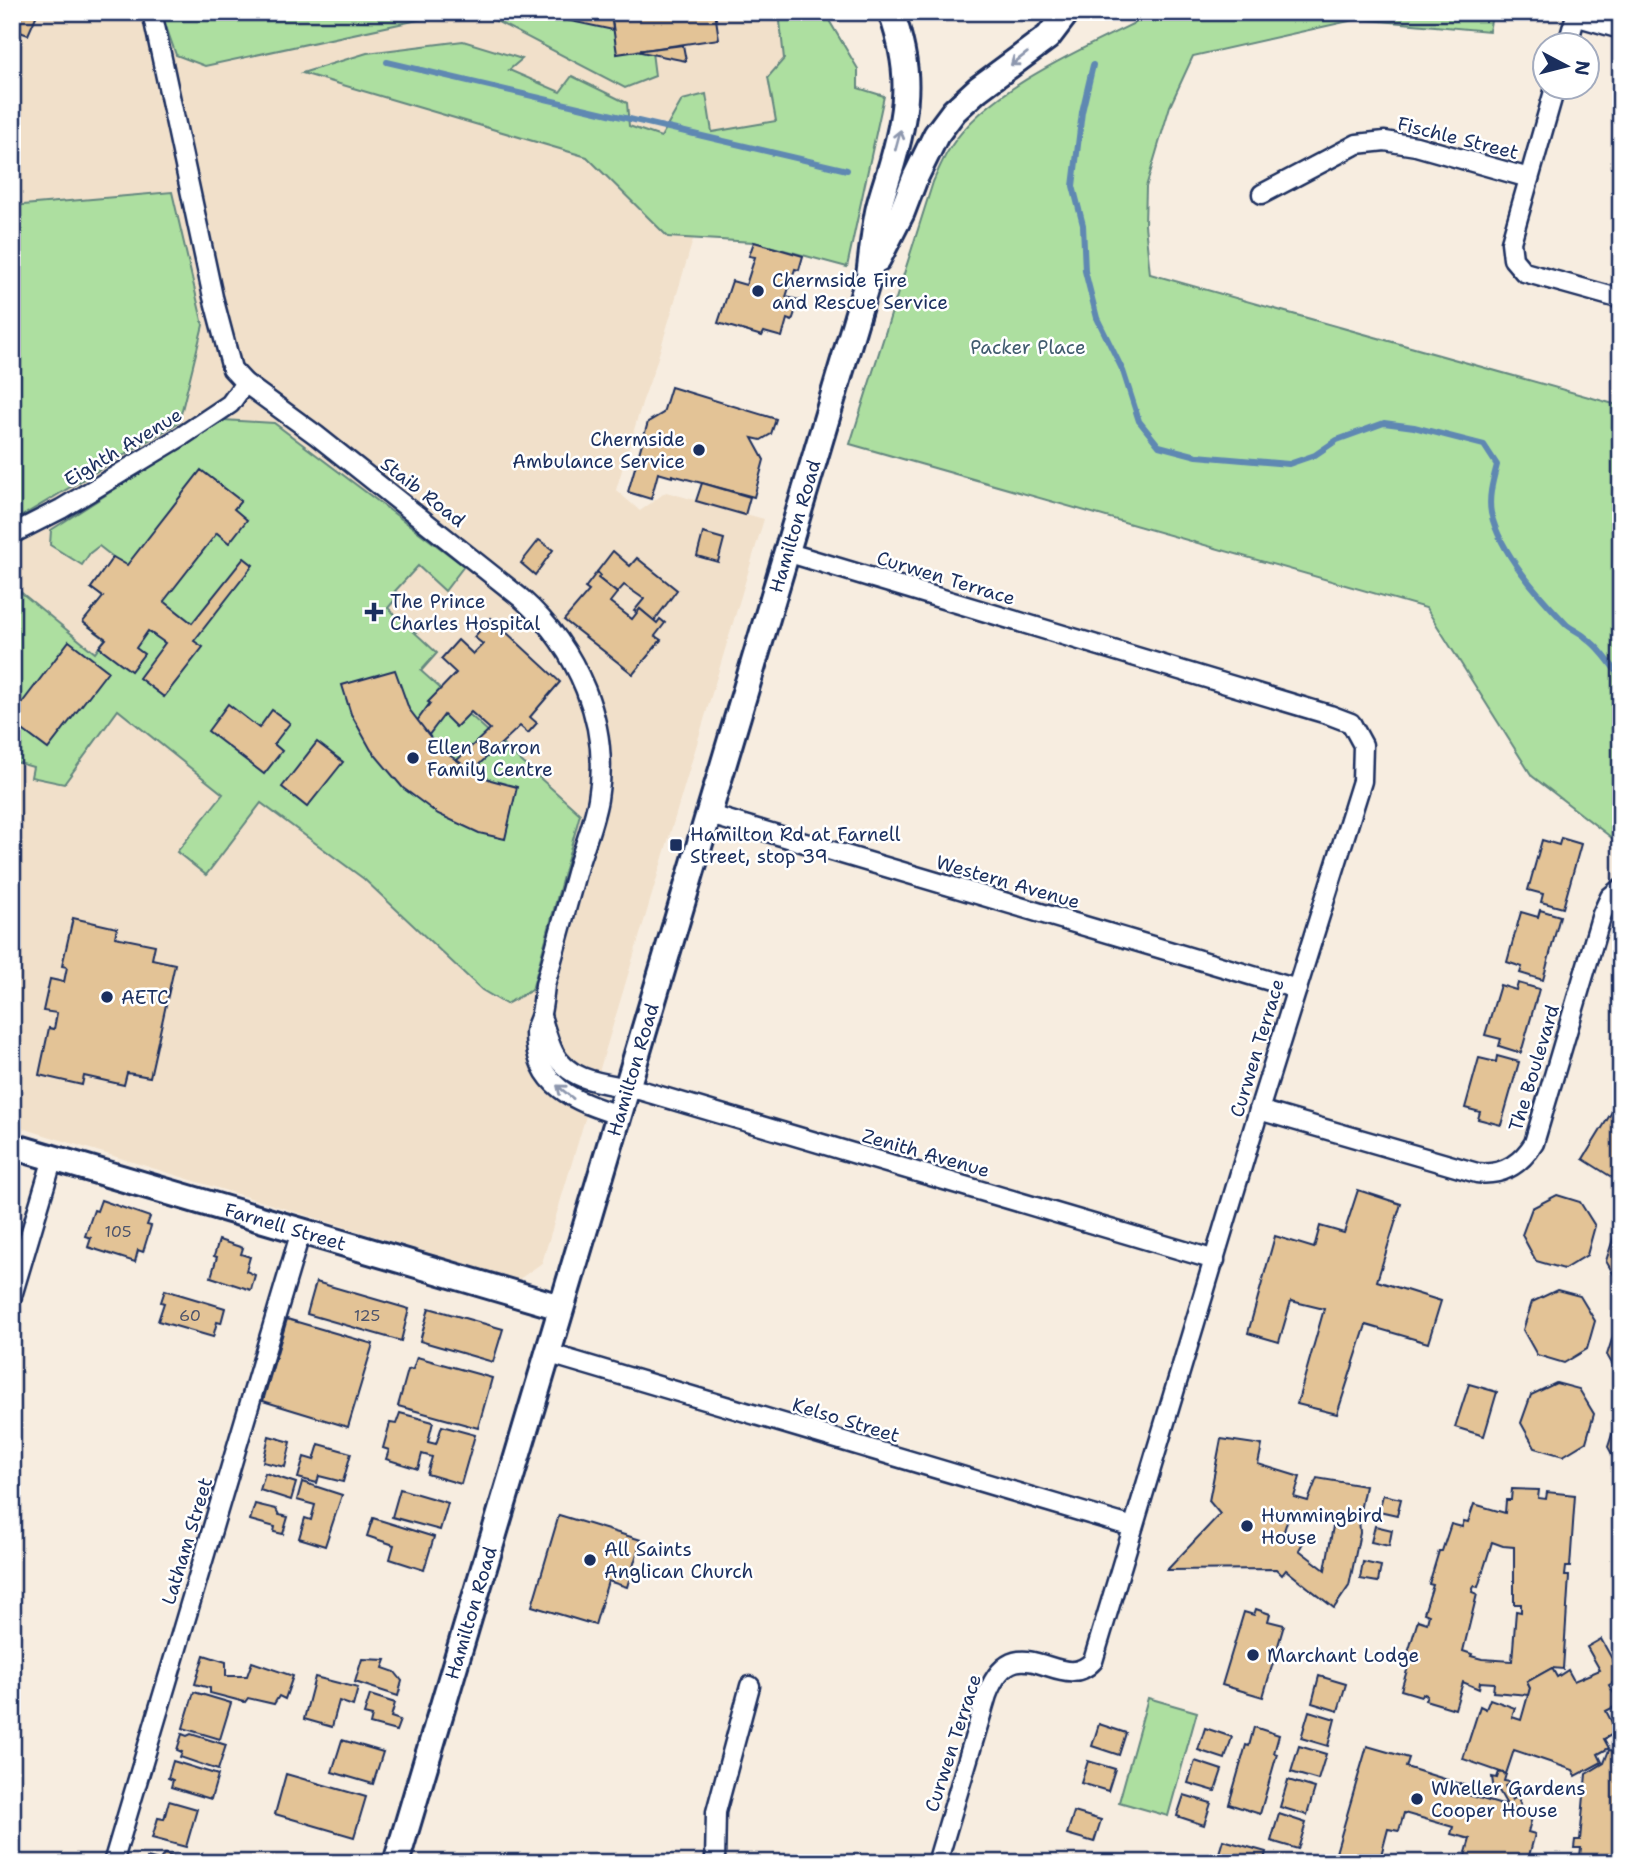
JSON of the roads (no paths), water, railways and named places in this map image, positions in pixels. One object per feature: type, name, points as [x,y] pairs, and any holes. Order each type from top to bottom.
[{"type":"main road","name":"Hamilton Road","points":[[396,1863],[869,276],[879,206],[902,127],[906,100],[904,52],[891,12]]},
{"type":"main road","name":"Hamilton Road","points":[[869,276],[902,212],[936,135],[954,111],[978,89],[1048,37],[1067,12]]},
{"type":"main road","points":[[1578,12],[1621,24]]},
{"type":"main road","name":"Farnell Street","points":[[12,1146],[560,1307]]},
{"type":"street","name":"Staib Road","points":[[152,12],[216,311],[232,369],[245,383],[316,435],[521,597],[545,620],[579,672],[594,713],[600,751],[599,786],[594,816],[545,985],[541,1016],[535,1030],[536,1044],[548,1076],[572,1099],[618,1115]]},
{"type":"street","points":[[1572,32],[1578,12]]},
{"type":"street","points":[[1551,102],[1511,242],[1513,259],[1524,272],[1621,299]]},
{"type":"street","name":"Fischle Street","points":[[1262,194],[1357,144],[1385,141],[1416,146],[1529,178]]},
{"type":"street","name":"Eighth Avenue","points":[[12,534],[61,509],[182,436],[230,404],[245,383]]},
{"type":"street","name":"Curwen Terrace","points":[[786,552],[1317,711],[1351,723],[1363,745],[1362,781],[1259,1110],[1097,1652],[1087,1668],[1074,1672],[1035,1661],[1024,1661],[1014,1662],[997,1673],[937,1863]]},
{"type":"street","name":"Western Avenue","points":[[707,814],[1297,989]]},
{"type":"street","name":"The Boulevard","points":[[1259,1110],[1478,1173],[1501,1171],[1517,1164],[1534,1143],[1602,913],[1610,897],[1621,888]]},
{"type":"street","name":"Staib Road","points":[[541,1016],[555,1055],[564,1066],[585,1078],[626,1086]]},
{"type":"street","name":"Zenith Avenue","points":[[626,1086],[1215,1260]]},
{"type":"street","points":[[12,1296],[53,1158]]},
{"type":"street","name":"Latham Street","points":[[113,1863],[301,1231]]},
{"type":"street","name":"Kelso Street","points":[[547,1353],[1133,1527]]},
{"type":"street","points":[[715,1863],[718,1802],[750,1686]]},
{"type":"waterway","points":[[387,62],[847,170]]},
{"type":"waterway","points":[[1093,65],[1082,112],[1073,186],[1083,225],[1085,271],[1097,318],[1123,371],[1139,421],[1159,446],[1197,456],[1289,464],[1315,455],[1337,440],[1384,423],[1414,427],[1484,445],[1497,465],[1490,507],[1503,543],[1522,573],[1545,601],[1567,625],[1595,646],[1621,678]]},
{"type":"place","name":"Chermside Fire and Rescue Service","points":[[758,291]]},
{"type":"place","name":"Chermside Ambulance Service","points":[[699,450]]},
{"type":"place","name":"The Prince Charles Hospital","points":[[374,612]]},
{"type":"place","name":"Ellen Barron Family Centre","points":[[413,758]]},
{"type":"place","name":"Hamilton Rd at Farnell Street, stop 39","points":[[676,845]]},
{"type":"place","name":"AETC","points":[[107,997]]},
{"type":"place","name":"Hummingbird House","points":[[1247,1526]]},
{"type":"place","name":"All Saints Anglican Church","points":[[590,1560]]},
{"type":"place","name":"Marchant Lodge","points":[[1253,1655]]},
{"type":"place","name":"Wheller Gardens Cooper House","points":[[1417,1799]]},
{"type":"park label","name":"Packer Place","points":[[1028,347]]}]
